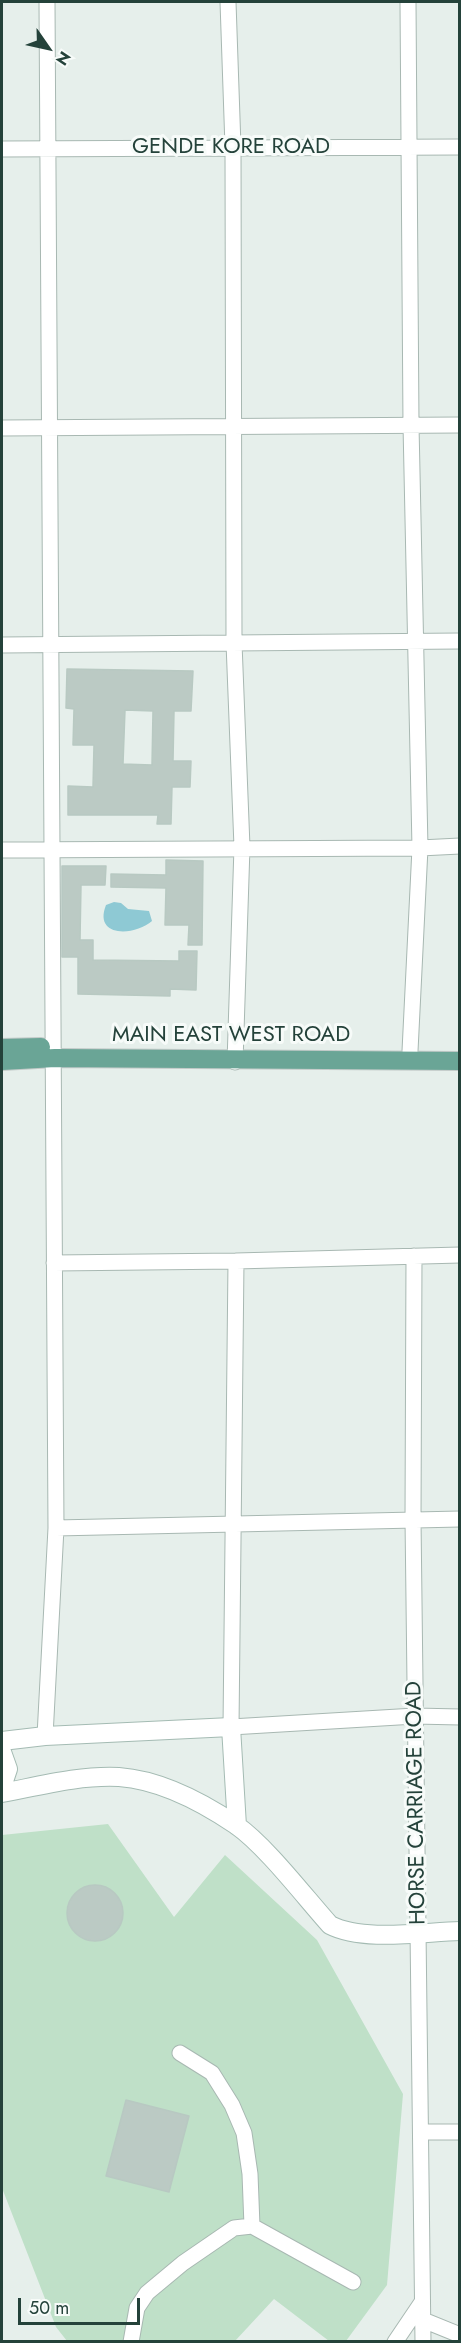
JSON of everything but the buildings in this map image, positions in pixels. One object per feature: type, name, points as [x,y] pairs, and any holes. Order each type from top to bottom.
[{"type":"main road","name":"MAIN EAST WEST ROAD","points":[[2,1048],[54,1053],[459,1061]]},
{"type":"main road","name":"MAIN EAST WEST ROAD","points":[[235,1056],[459,1051]]},
{"type":"main road","name":"MAIN EAST WEST ROAD","points":[[2,1061],[54,1053]]},
{"type":"main road","points":[[2,1741],[45,1736],[231,1726],[237,1826]]},
{"type":"main road","points":[[2,1752],[8,1769],[2,1787]]},
{"type":"main road","points":[[2,1793],[59,1782],[117,1777],[149,1781],[179,1794],[237,1826],[330,1925],[343,1932],[372,1934],[459,1931]]},
{"type":"street","points":[[45,1736],[56,1528],[47,2]]},
{"type":"street","points":[[228,2],[233,147],[234,644],[242,847],[235,1056]]},
{"type":"street","points":[[408,2],[411,148],[411,425],[420,848],[410,1051]]},
{"type":"street","name":"GENDE KORE ROAD","points":[[2,149],[459,147]]},
{"type":"street","points":[[2,428],[232,428],[459,424]]},
{"type":"street","points":[[2,645],[459,641]]},
{"type":"street","points":[[2,850],[459,846]]},
{"type":"street","points":[[54,1263],[459,1255]]},
{"type":"street","name":"HORSE CARRIAGE ROAD","points":[[414,1256],[413,1519],[423,2342]]},
{"type":"street","points":[[236,1261],[231,1726],[415,1716],[459,1717]]},
{"type":"street","points":[[56,1528],[459,1519]]},
{"type":"street","points":[[180,2053],[212,2073],[232,2105],[244,2133],[249,2164],[252,2226]]},
{"type":"street","points":[[421,2132],[459,2132]]},
{"type":"street","points":[[131,2342],[137,2308],[147,2293],[183,2263],[234,2228],[252,2226],[353,2282]]},
{"type":"street","points":[[395,2342],[422,2302]]},
{"type":"street","points":[[423,2320],[459,2335]]},
{"type":"green space","points":[[108,1824],[174,1917],[225,1855],[317,1940],[403,2094],[387,2285],[346,2341],[329,2341],[274,2299],[235,2341],[67,2341],[56,2327],[2,2188],[2,1835]]},
{"type":"water","points":[[114,902],[121,903],[128,909],[149,911],[152,921],[145,926],[127,931],[110,929],[105,924],[104,916],[106,905]]}]
